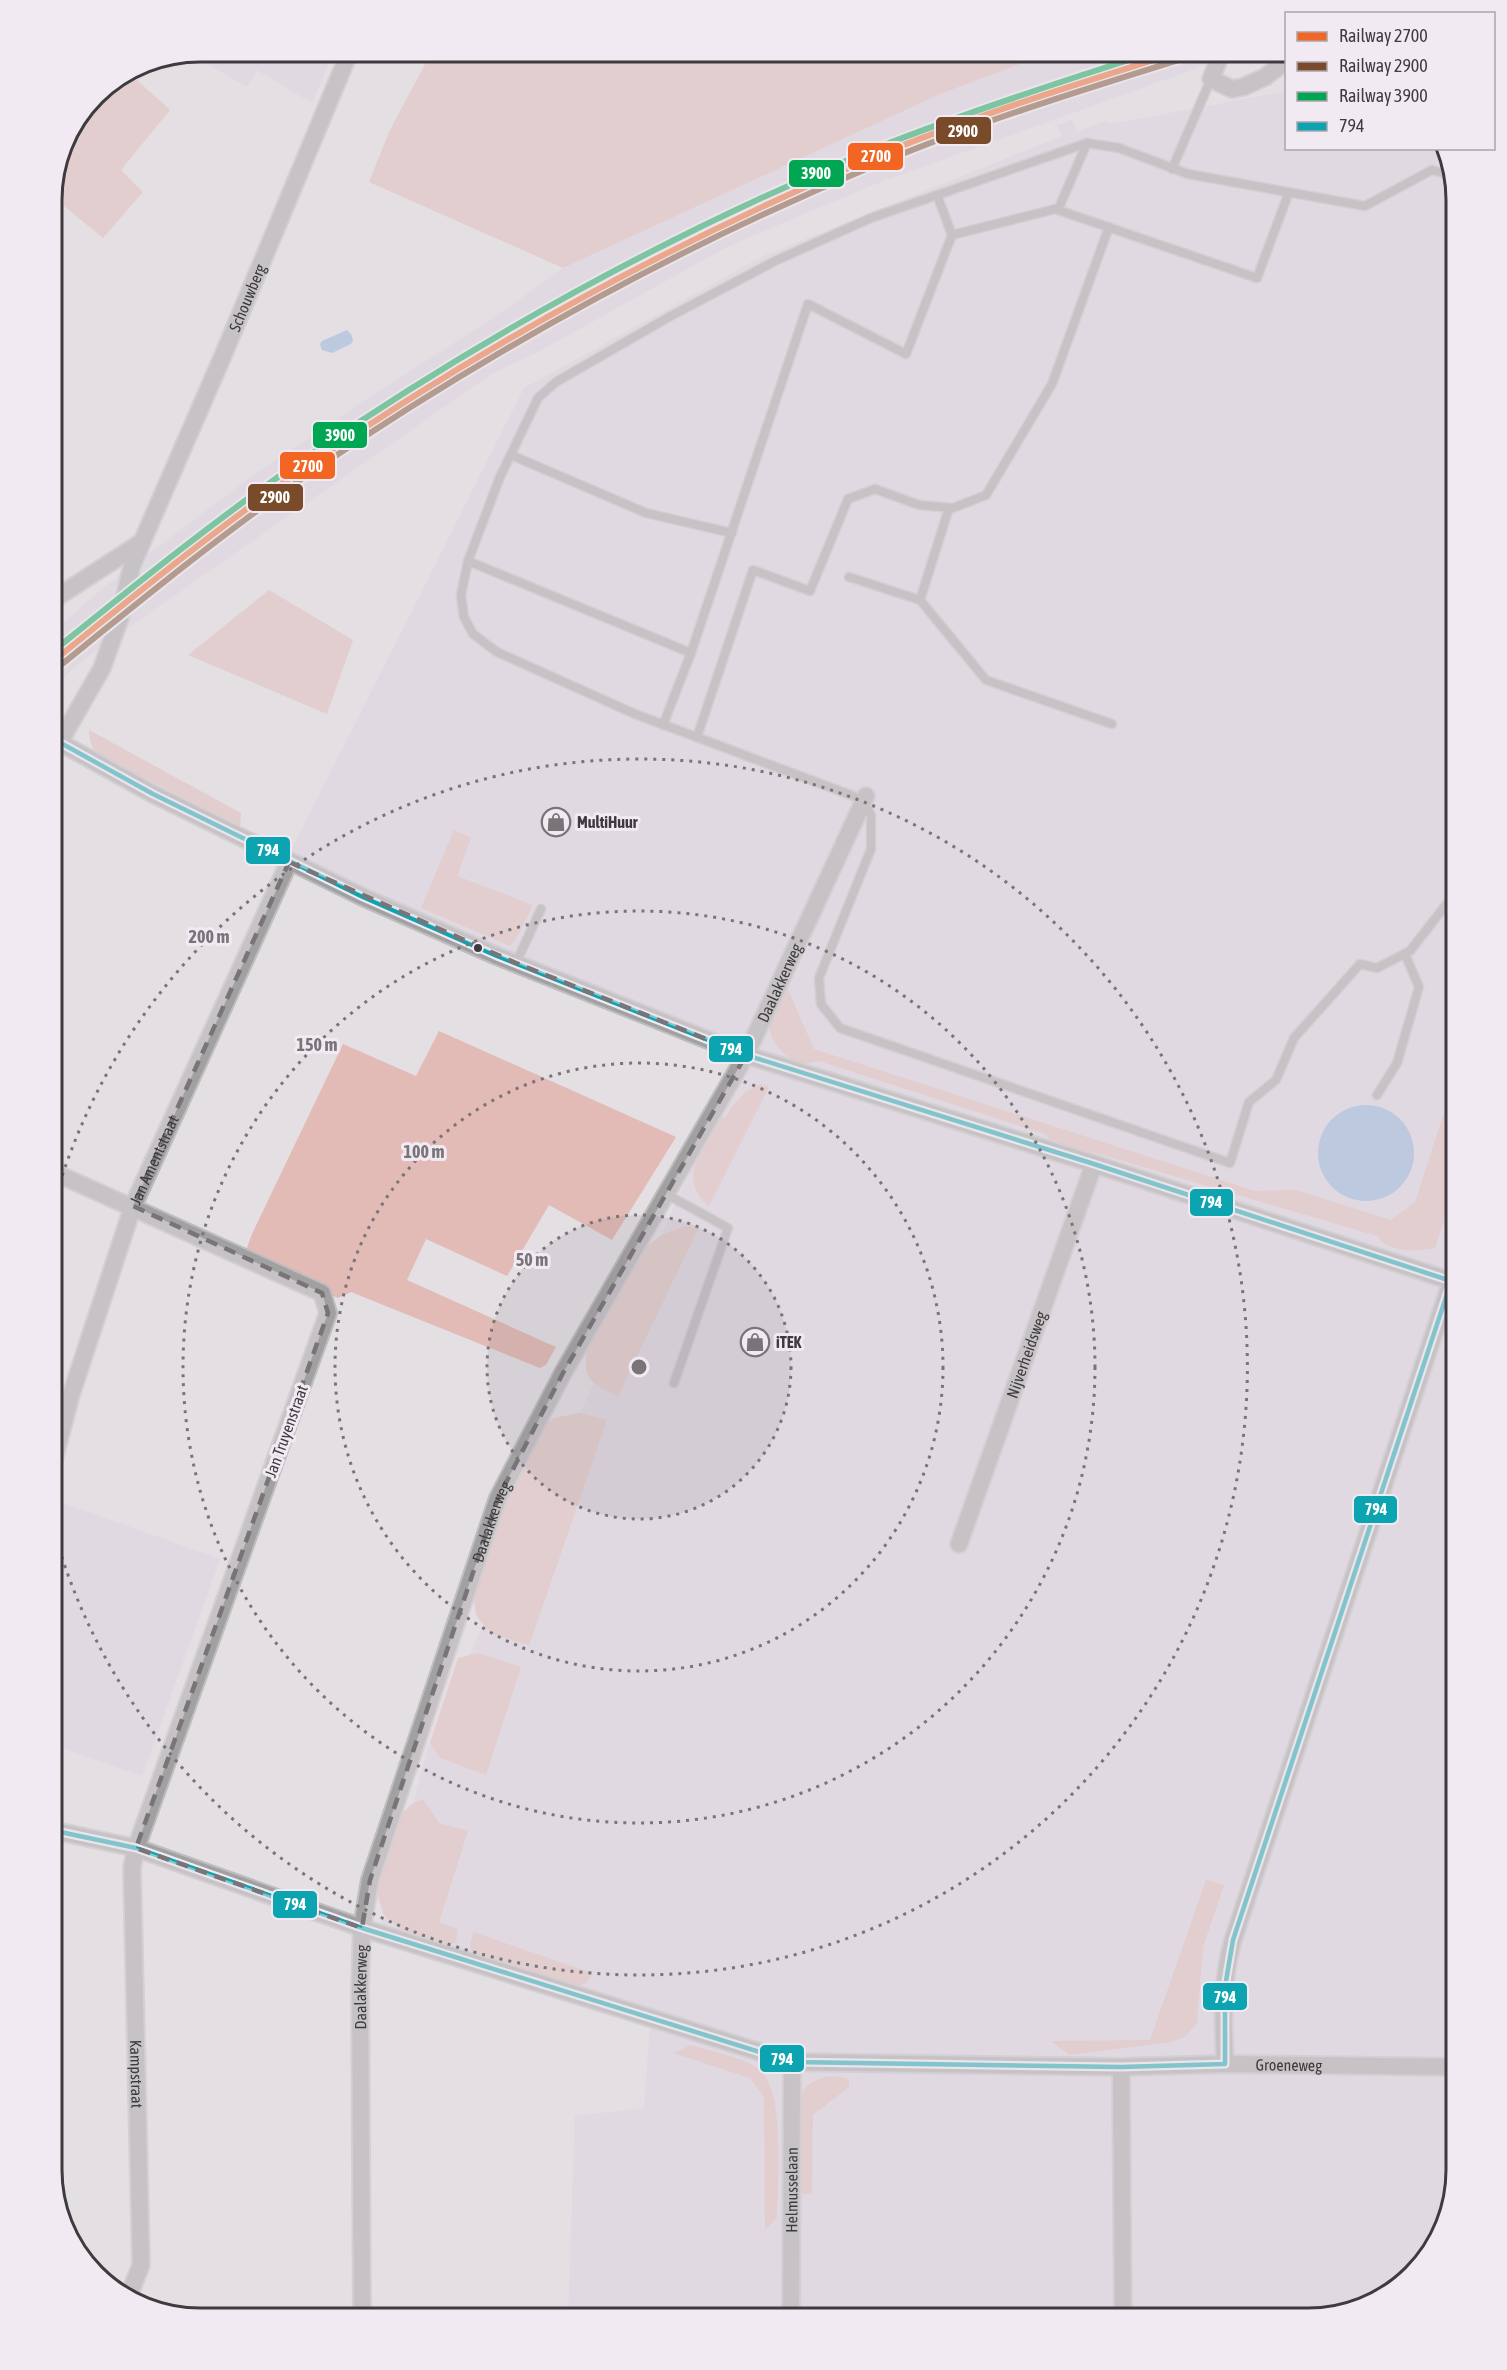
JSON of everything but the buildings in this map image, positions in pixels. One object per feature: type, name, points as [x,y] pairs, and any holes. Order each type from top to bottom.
[{"type":"street","name":"Schouwberg","points":[[62,738],[102,668],[120,618],[127,584],[142,542],[222,358],[345,62]]},
{"type":"street","points":[[1218,62],[1211,79],[1232,89],[1243,87],[1265,77],[1285,62]]},
{"type":"street","points":[[62,594],[142,542]]},
{"type":"street","points":[[62,753],[153,794],[363,897],[516,963],[746,1055],[1446,1272]]},
{"type":"street","name":"Daalakkerweg","points":[[362,2308],[360,1986],[362,1928],[370,1880],[498,1498],[563,1373],[746,1055],[865,798]]},
{"type":"street","name":"Jan Amentstraat","points":[[61,1431],[133,1206],[289,862]]},
{"type":"street","name":"Nijverheidsweg","points":[[960,1544],[1094,1164]]},
{"type":"street","name":"Jan Truyenstraat","points":[[62,1175],[321,1293],[328,1313],[135,1848]]},
{"type":"street","points":[[1225,2064],[1224,1981],[1233,1940],[1446,1298]]},
{"type":"street","name":"Groeneweg","points":[[61,1832],[135,1848],[362,1928],[792,2062],[1121,2067],[1225,2064],[1446,2067]]},
{"type":"street","name":"Kampstraat","points":[[131,2290],[141,2265],[132,1868],[135,1848]]},
{"type":"street","name":"Helmusselaan","points":[[791,2308],[792,2062]]},
{"type":"street","points":[[1121,2067],[1123,2308]]},
{"type":"lane","points":[[1172,169],[1211,79]]},
{"type":"lane","points":[[1058,210],[1087,143]]},
{"type":"lane","points":[[1443,173],[1432,171],[1365,206],[1188,174],[1119,148],[1087,143],[871,218],[777,260],[669,317],[556,382],[538,398],[500,477],[468,561],[461,595],[464,617],[473,634],[497,652],[663,725],[865,798],[871,816],[871,849],[819,978],[822,1004],[840,1028],[1230,1163],[1249,1102],[1276,1080],[1294,1038],[1360,964],[1377,968],[1410,951],[1446,905]]},
{"type":"lane","points":[[951,236],[1055,209],[1257,278],[1289,192]]},
{"type":"lane","points":[[663,725],[691,653],[808,304],[906,354],[951,236],[937,195]]},
{"type":"lane","points":[[697,737],[753,570],[810,591],[848,499],[875,489],[919,505],[949,508],[986,495],[1052,384],[1109,227]]},
{"type":"lane","points":[[511,455],[646,513],[732,533]]},
{"type":"lane","points":[[920,600],[949,508]]},
{"type":"lane","points":[[468,561],[691,653]]},
{"type":"lane","points":[[849,577],[920,600],[986,680],[1112,724]]},
{"type":"lane","points":[[516,963],[541,909]]},
{"type":"lane","points":[[1377,1095],[1397,1063],[1419,987],[1405,954]]},
{"type":"lane","points":[[666,1194],[728,1228],[674,1383]]},
{"type":"highlighted area","points":[[289,862],[516,963],[746,1055],[563,1373],[498,1498],[370,1880],[362,1928],[136,1848],[328,1313],[322,1293],[133,1206]]},
{"type":"shaded area","points":[[204,62],[329,62],[312,103],[257,70],[247,87]]},
{"type":"shaded area","points":[[426,62],[1026,62],[940,94],[563,268],[369,182],[389,132]]},
{"type":"shaded area","points":[[1025,62],[1211,62],[875,184],[727,247],[536,353],[493,373],[85,658],[62,680],[62,624],[104,587],[258,472],[365,400],[490,320],[563,268],[940,93]]},
{"type":"shaded area","points":[[135,78],[170,110],[121,170],[143,192],[103,238],[62,204],[66,164],[76,139],[90,116],[109,96]]},
{"type":"shaded area","points":[[1285,91],[1285,150],[1436,150],[1443,173],[1446,200],[1446,2170],[1441,2206],[1427,2239],[1417,2254],[1398,2274],[1384,2285],[1360,2298],[1325,2307],[568,2308],[575,2116],[644,2108],[651,2010],[380,1927],[429,1744],[740,1063],[282,869],[524,388],[763,256],[1062,136],[1057,125],[1072,120],[1077,132],[1105,121],[1111,124]]},
{"type":"shaded area","points":[[269,590],[353,640],[327,714],[188,655]]},
{"type":"shaded area","points":[[89,730],[241,813],[240,827],[98,754],[92,746]]},
{"type":"shaded area","points":[[454,830],[471,838],[457,876],[533,905],[516,939],[510,946],[421,908]]},
{"type":"shaded area","points":[[787,987],[814,1049],[1255,1191],[1296,1190],[1391,1220],[1415,1202],[1446,1106],[1446,1216],[1435,1248],[1404,1250],[1389,1246],[1377,1236],[1089,1151],[1064,1149],[1045,1134],[819,1061],[800,1065],[787,1057],[770,1032],[772,1012]]},
{"type":"shaded area","points":[[439,1031],[676,1137],[612,1240],[549,1205],[507,1276],[426,1239],[407,1280],[556,1347],[546,1365],[540,1368],[351,1292],[338,1298],[244,1256],[252,1234],[343,1044],[416,1076]]},
{"type":"shaded area","points":[[761,1084],[769,1087],[709,1206],[699,1196],[694,1184],[696,1161],[721,1116],[725,1118],[740,1098]]},
{"type":"shaded area","points":[[685,1226],[699,1227],[618,1396],[591,1380],[586,1369],[587,1351],[648,1245],[662,1235]]},
{"type":"shaded area","points":[[580,1413],[607,1420],[529,1646],[493,1634],[484,1626],[476,1615],[473,1592],[505,1495],[539,1430],[554,1418]]},
{"type":"shaded area","points":[[61,1502],[220,1559],[142,1776],[61,1748]]},
{"type":"shaded area","points":[[478,1653],[521,1667],[486,1775],[440,1758],[430,1743],[458,1658]]},
{"type":"shaded area","points":[[423,1799],[439,1823],[468,1831],[439,1922],[458,1929],[456,1942],[447,1946],[403,1932],[384,1915],[378,1897],[378,1877],[400,1815],[412,1804]]},
{"type":"shaded area","points":[[1206,1880],[1224,1885],[1203,1947],[1197,2023],[1186,2036],[1172,2042],[1069,2055],[1051,2041],[1150,2040]]},
{"type":"shaded area","points":[[473,1932],[592,1973],[587,1982],[579,1987],[473,1954],[470,1946]]},
{"type":"shaded area","points":[[691,2045],[746,2062],[760,2070],[768,2082],[774,2098],[777,2118],[777,2218],[765,2230],[764,2097],[750,2078],[673,2053]]},
{"type":"shaded area","points":[[828,2076],[843,2077],[849,2081],[849,2087],[813,2115],[812,2194],[802,2194],[798,2188],[797,2152],[801,2097],[804,2090],[814,2081]]},
{"type":"water","points":[[347,330],[353,340],[351,344],[332,353],[322,350],[320,344],[322,341]]},
{"type":"water","points":[[1366,1105],[1384,1108],[1400,1119],[1411,1135],[1414,1153],[1411,1171],[1400,1187],[1384,1198],[1366,1201],[1348,1198],[1332,1187],[1321,1171],[1318,1153],[1321,1135],[1332,1119],[1348,1108]]},
{"type":"rail line","name":"3900","points":[[62,644],[207,529],[304,459],[440,371],[581,289],[726,215],[874,149],[1015,97],[1123,62]]},
{"type":"rail line","name":"2700","points":[[62,654],[210,537],[309,465],[445,377],[584,297],[727,223],[874,157],[989,114],[1148,62]]},
{"type":"rail line","name":"2900","points":[[62,664],[215,543],[313,471],[380,426],[518,342],[588,303],[731,230],[878,164],[992,120],[1172,62]]},
{"type":"transit line","name":"794","points":[[62,744],[153,794],[363,897],[497,956],[746,1055],[1094,1164],[1446,1279]]},
{"type":"transit line","name":"794","points":[[61,1832],[136,1848],[362,1928],[792,2062],[1121,2067],[1225,2064],[1225,1987],[1233,1940],[1446,1297]]},
{"type":"place","name":"MultiHuur","points":[[556,822]]},
{"type":"place","name":"iTEK","points":[[755,1342]]}]
